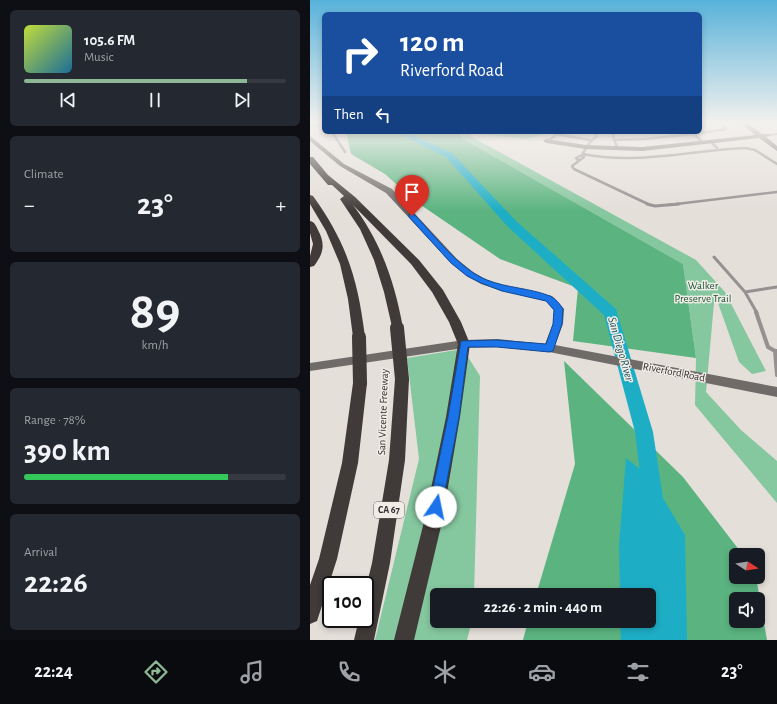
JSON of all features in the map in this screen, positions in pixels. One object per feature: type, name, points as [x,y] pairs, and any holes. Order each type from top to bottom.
[{"type":"highway","name":"San Vicente Freeway","points":[[310,159],[327,177],[351,208],[373,243],[393,297],[397,328],[402,379],[397,460],[381,563],[364,640]]},
{"type":"highway","points":[[327,177],[352,199],[415,262],[436,290],[455,322],[464,344],[454,417],[433,522],[404,640]]},
{"type":"highway","points":[[310,198],[331,230],[344,257],[350,275],[356,305],[359,337],[360,383],[350,463],[328,559],[310,614]]},
{"type":"highway","points":[[310,224],[318,239],[318,248],[310,264]]},
{"type":"street","points":[[327,152],[344,166],[389,191],[454,261],[470,274],[484,282],[549,298],[559,309],[558,324],[549,348]]},
{"type":"street","name":"Riverford Road","points":[[310,367],[464,344],[497,343],[549,348],[777,392]]},
{"type":"lane","points":[[693,152],[638,158],[605,158],[582,154],[584,157],[572,166],[574,169],[647,204],[655,206],[777,192]]},
{"type":"lane","points":[[758,152],[777,164]]},
{"type":"lane","points":[[714,257],[745,292],[758,315],[768,346],[776,351],[777,375]]},
{"type":"lane","points":[[745,292],[777,287]]},
{"type":"green space","points":[[351,152],[486,152],[683,264],[696,358],[573,341],[578,288],[500,259],[415,201],[385,174],[351,154]]},
{"type":"green space","name":"Walker Preserve Trail","points":[[486,152],[499,152],[696,260],[725,292],[766,371],[752,374],[739,362],[718,303],[714,303],[706,392],[741,430],[777,461],[777,503],[695,405],[696,358],[683,264]]},
{"type":"green space","points":[[463,349],[480,376],[474,588],[430,588],[430,628],[470,628],[467,640],[375,640],[419,459],[407,358]]},
{"type":"green space","points":[[564,361],[683,477],[738,548],[729,548],[729,584],[757,584],[759,592],[729,592],[729,628],[765,628],[767,640],[523,640],[526,628],[656,628],[656,588],[538,588],[575,464]]},
{"type":"water","points":[[626,458],[651,478],[685,535],[687,640],[621,640],[620,628],[656,628],[656,588],[620,588],[619,545]]},
{"type":"waterway","name":"San Diego River","points":[[442,152],[449,155],[512,224],[611,313],[644,432],[653,498]]},
{"type":"route","points":[[412,216],[454,261],[470,274],[484,282],[549,298],[559,309],[558,324],[549,348],[497,343],[464,344],[454,417],[436,507]]}]
